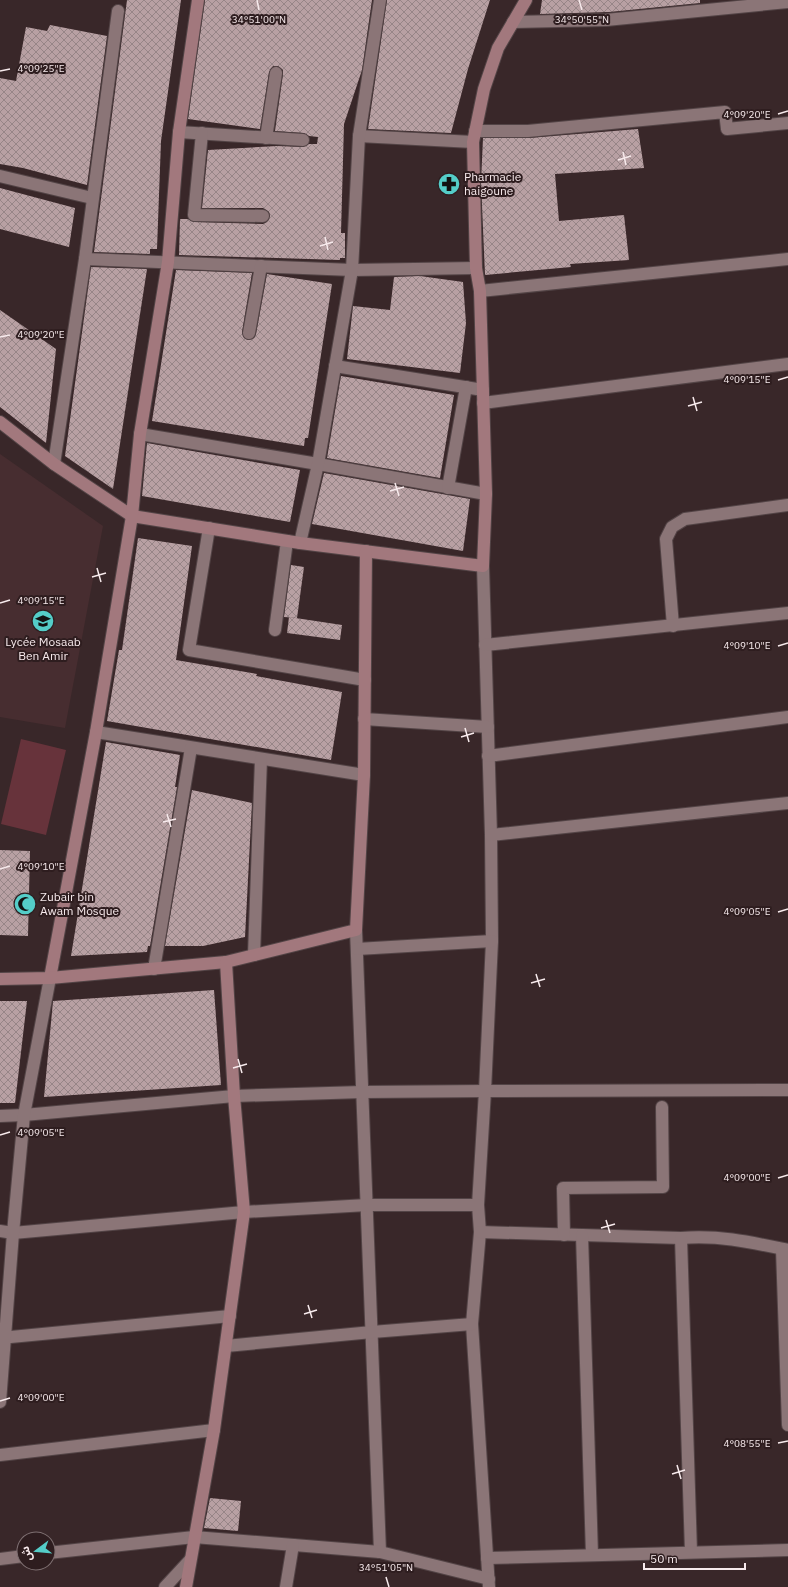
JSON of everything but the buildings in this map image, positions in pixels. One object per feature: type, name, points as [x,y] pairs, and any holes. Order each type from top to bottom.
[{"type":"street","points":[[0,1402],[2,1338],[24,1115],[96,732],[132,516],[140,434],[168,262],[179,132],[198,0]]},
{"type":"street","points":[[300,543],[318,464],[352,270],[359,136],[380,0]]},
{"type":"street","points":[[56,1552],[194,1537],[380,1552],[489,1583],[472,1324],[480,1232],[478,1205],[492,941],[491,835],[483,566],[486,494],[480,291],[476,268],[474,136],[484,88],[498,48],[526,0]]},
{"type":"street","points":[[513,22],[606,20],[788,2]]},
{"type":"street","points":[[54,464],[118,11]]},
{"type":"street","points":[[266,138],[276,73]]},
{"type":"street","points":[[359,136],[474,136],[725,112],[727,129],[788,122]]},
{"type":"street","points":[[179,132],[303,140]]},
{"type":"street","points":[[202,133],[194,214],[263,216]]},
{"type":"street","points":[[0,176],[92,198]]},
{"type":"street","points":[[84,259],[352,270],[476,268]]},
{"type":"street","points":[[480,291],[788,259]]},
{"type":"street","points":[[249,333],[261,266]]},
{"type":"street","points":[[483,403],[788,364]]},
{"type":"street","points":[[335,366],[482,390]]},
{"type":"street","points":[[448,488],[466,387]]},
{"type":"street","points":[[0,422],[54,464],[132,516],[300,543],[483,566]]},
{"type":"street","points":[[140,434],[486,494]]},
{"type":"street","points":[[673,626],[666,539],[672,527],[685,519],[788,505]]},
{"type":"street","points":[[209,528],[189,650],[365,680]]},
{"type":"street","points":[[275,630],[287,541]]},
{"type":"street","points":[[366,551],[364,775],[356,930],[380,1552]]},
{"type":"street","points":[[485,645],[788,614]]},
{"type":"street","points":[[488,756],[788,717]]},
{"type":"street","points":[[364,720],[488,727]]},
{"type":"street","points":[[96,732],[364,775]]},
{"type":"street","points":[[154,968],[191,748]]},
{"type":"street","points":[[254,955],[261,759]]},
{"type":"street","points":[[491,835],[788,803]]},
{"type":"street","points":[[0,979],[50,978],[226,962],[356,930]]},
{"type":"street","points":[[357,949],[492,941]]},
{"type":"street","points":[[186,1587],[214,1430],[244,1212],[234,1096],[226,962]]},
{"type":"street","points":[[0,1116],[234,1096],[362,1092],[788,1090]]},
{"type":"street","points":[[564,1235],[563,1188],[663,1187],[662,1107]]},
{"type":"street","points":[[0,1231],[13,1233],[244,1212],[367,1205],[478,1205]]},
{"type":"street","points":[[480,1232],[582,1236],[702,1237],[733,1239],[785,1250],[788,1425]]},
{"type":"street","points":[[582,1236],[592,1555]]},
{"type":"street","points":[[681,1238],[691,1552]]},
{"type":"street","points":[[2,1338],[230,1316]]},
{"type":"street","points":[[226,1346],[472,1324]]},
{"type":"street","points":[[0,1455],[214,1430]]},
{"type":"street","points":[[286,1587],[293,1545]]},
{"type":"street","points":[[487,1558],[788,1550]]},
{"type":"street","points":[[0,1559],[16,1557]]},
{"type":"street","points":[[165,1587],[190,1560]]},
{"type":"shaded area","name":"Lycée Mosaab Ben Amir","points":[[0,454],[103,526],[65,728],[0,717]]},
{"type":"shaded area","points":[[21,739],[66,750],[46,835],[1,824]]},
{"type":"place","name":"Pharmacie haigoune","points":[[449,184]]},
{"type":"place","name":"Lycée Mosaab Ben Amir","points":[[43,621]]},
{"type":"place","name":"Zubair bin Awam Mosque","points":[[25,904]]}]
